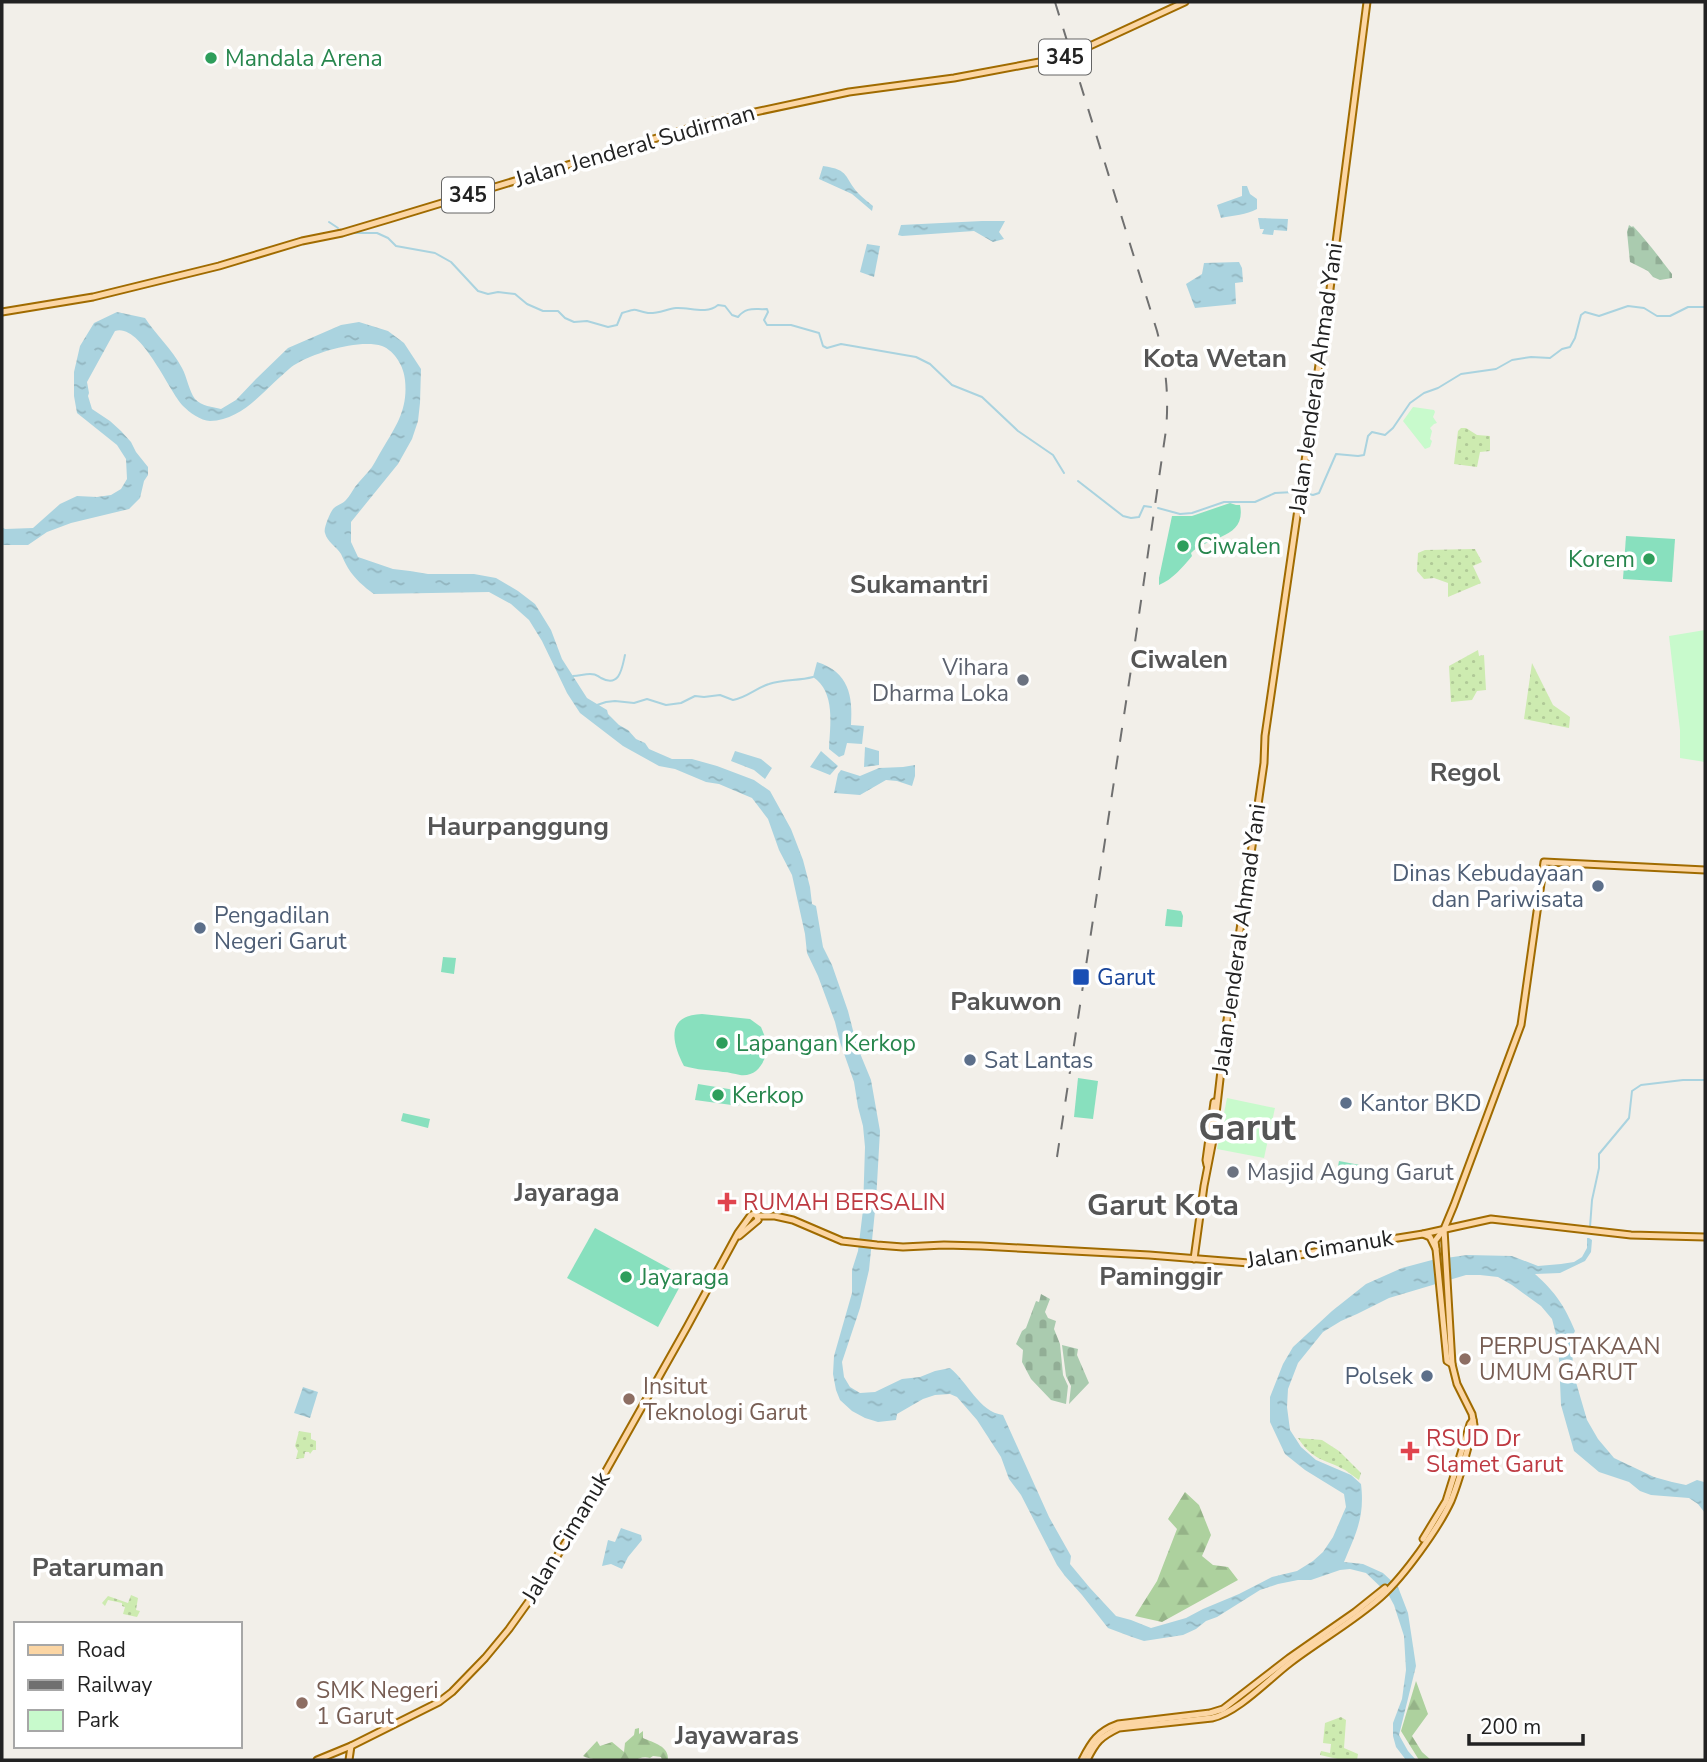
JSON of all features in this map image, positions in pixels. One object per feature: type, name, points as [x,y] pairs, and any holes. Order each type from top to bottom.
[{"type":"main road","name":"Jalan Jenderal Sudirman","points":[[2,312],[93,297],[219,267],[302,241],[366,226],[713,121],[849,92],[954,78],[1063,58],[1185,2]]},
{"type":"main road","name":"Jalan Jenderal Ahmad Yani","points":[[1194,1259],[1213,1140],[1217,1089],[1367,2]]},
{"type":"main road","points":[[1452,1364],[1447,1361],[1436,1241],[1444,1229],[1521,1025],[1544,862],[1705,870]]},
{"type":"main road","name":"Jalan Cimanuk","points":[[317,1760],[439,1702],[485,1658],[509,1629],[567,1540],[736,1237],[754,1219],[780,1218],[799,1222],[837,1239],[877,1245],[981,1246],[1259,1263],[1491,1219],[1631,1235],[1705,1237]]},
{"type":"main road","points":[[1082,1760],[1095,1737],[1111,1726],[1185,1718],[1212,1718],[1226,1713],[1292,1661],[1358,1616],[1385,1591],[1420,1550],[1450,1502],[1475,1424],[1457,1384],[1452,1364],[1444,1229]]},
{"type":"main road","points":[[1423,1234],[1430,1237],[1436,1249]]},
{"type":"main road","points":[[1087,1760],[1098,1740],[1119,1728],[1185,1718]]},
{"type":"main road","points":[[349,1760],[351,1746]]},
{"type":"green space","points":[[1629,225],[1648,243],[1672,274],[1672,278],[1660,280],[1630,262],[1627,232]]},
{"type":"green space","points":[[1413,407],[1435,412],[1433,417],[1437,423],[1430,428],[1432,441],[1430,447],[1425,449],[1403,421]]},
{"type":"green space","points":[[1461,428],[1477,435],[1490,436],[1490,451],[1480,452],[1477,467],[1454,464],[1458,431]]},
{"type":"green space","name":"Ciwalen","points":[[1230,503],[1240,505],[1241,516],[1232,531],[1198,547],[1177,573],[1159,585],[1172,516],[1192,516]]},
{"type":"green space","name":"Korem","points":[[1626,536],[1675,539],[1672,582],[1623,579]]},
{"type":"green space","points":[[1475,549],[1482,562],[1473,566],[1481,583],[1448,597],[1448,583],[1434,578],[1424,579],[1417,571],[1418,553],[1425,550]]},
{"type":"green space","points":[[1705,630],[1705,762],[1680,758],[1680,730],[1669,636]]},
{"type":"green space","points":[[1478,650],[1479,656],[1484,655],[1486,690],[1477,691],[1472,700],[1451,702],[1449,666]]},
{"type":"green space","points":[[1532,663],[1553,705],[1570,717],[1569,728],[1524,719]]},
{"type":"green space","points":[[1167,909],[1181,911],[1182,927],[1165,926]]},
{"type":"green space","points":[[443,957],[456,958],[454,974],[441,972]]},
{"type":"green space","name":"Lapangan Kerkop","points":[[702,1014],[750,1019],[761,1027],[769,1047],[756,1071],[740,1075],[684,1066],[675,1040],[677,1025],[682,1019]]},
{"type":"green space","points":[[1078,1078],[1098,1081],[1093,1119],[1074,1117]]},
{"type":"green space","name":"Kerkop","points":[[698,1084],[741,1091],[739,1106],[695,1100]]},
{"type":"green space","points":[[1227,1098],[1275,1108],[1264,1158],[1217,1149]]},
{"type":"green space","points":[[403,1113],[430,1119],[428,1128],[401,1121]]},
{"type":"green space","points":[[1339,1161],[1360,1165],[1359,1175],[1337,1172]]},
{"type":"green space","name":"Jayaraga","points":[[595,1228],[685,1277],[658,1327],[567,1278]]},
{"type":"green space","points":[[1041,1294],[1050,1299],[1045,1312],[1048,1318],[1056,1321],[1054,1329],[1060,1344],[1063,1375],[1068,1386],[1066,1404],[1051,1400],[1031,1379],[1022,1362],[1023,1350],[1016,1344]]},
{"type":"green space","points":[[1062,1345],[1078,1349],[1077,1355],[1089,1383],[1069,1404],[1071,1386],[1066,1376]]},
{"type":"green space","points":[[299,1431],[311,1433],[311,1439],[316,1441],[316,1450],[310,1454],[305,1452],[304,1458],[296,1459],[298,1451],[295,1446]]},
{"type":"green space","points":[[1298,1438],[1322,1440],[1339,1451],[1361,1473],[1359,1480],[1314,1455]]},
{"type":"green space","points":[[1185,1492],[1199,1505],[1211,1535],[1202,1556],[1213,1565],[1228,1567],[1238,1580],[1162,1622],[1135,1616],[1157,1581],[1177,1529],[1168,1519]]},
{"type":"green space","points":[[131,1595],[138,1598],[136,1610],[140,1611],[137,1617],[123,1614],[125,1607],[122,1603],[108,1600],[105,1606],[102,1603],[108,1596],[128,1603]]},
{"type":"green space","points":[[1416,1681],[1428,1714],[1412,1736],[1431,1760],[1419,1760],[1401,1731]]},
{"type":"green space","points":[[1341,1717],[1346,1720],[1344,1748],[1358,1754],[1357,1760],[1320,1755],[1321,1751],[1330,1753],[1331,1744],[1323,1743],[1325,1723]]},
{"type":"green space","points":[[639,1728],[639,1734],[643,1731],[643,1738],[666,1751],[668,1760],[653,1756],[629,1761],[608,1761],[583,1756],[597,1741],[600,1746],[612,1742],[624,1752],[625,1743],[634,1735],[635,1729]]},
{"type":"water","points":[[823,166],[846,175],[859,194],[873,206],[872,211],[852,194],[819,179]]},
{"type":"water","points":[[1242,186],[1247,186],[1250,194],[1257,199],[1257,209],[1221,218],[1217,205],[1242,196]]},
{"type":"water","points":[[1258,218],[1288,219],[1287,231],[1274,230],[1273,235],[1262,234],[1264,229],[1260,229]]},
{"type":"water","points":[[1005,221],[999,232],[1004,239],[993,242],[974,231],[898,235],[901,225]]},
{"type":"water","points":[[867,244],[880,246],[874,277],[860,272]]},
{"type":"water","points":[[1239,262],[1243,282],[1235,283],[1236,304],[1195,308],[1186,284],[1202,274],[1204,263]]},
{"type":"water","points":[[117,312],[145,318],[178,361],[195,399],[204,405],[221,409],[236,400],[288,348],[341,325],[359,322],[388,331],[404,343],[421,369],[418,421],[412,439],[398,464],[351,522],[351,542],[358,557],[393,569],[496,578],[535,604],[551,630],[562,659],[587,698],[607,710],[619,725],[636,739],[645,743],[649,749],[672,759],[692,759],[717,766],[754,780],[770,791],[791,829],[803,860],[812,904],[816,906],[823,947],[832,965],[857,1046],[871,1080],[880,1131],[869,1270],[842,1362],[844,1377],[850,1387],[860,1393],[875,1392],[902,1379],[950,1368],[980,1402],[995,1413],[1003,1415],[1049,1517],[1071,1556],[1070,1564],[1116,1616],[1151,1628],[1186,1618],[1272,1577],[1297,1571],[1323,1552],[1346,1507],[1344,1494],[1285,1454],[1270,1422],[1270,1397],[1293,1347],[1332,1311],[1366,1284],[1402,1268],[1432,1260],[1467,1255],[1512,1256],[1538,1266],[1561,1264],[1574,1262],[1582,1257],[1587,1248],[1587,1238],[1592,1240],[1591,1252],[1585,1261],[1560,1273],[1535,1274],[1559,1300],[1575,1331],[1572,1337],[1573,1372],[1587,1420],[1614,1458],[1654,1477],[1672,1482],[1686,1485],[1697,1480],[1704,1482],[1705,1513],[1689,1498],[1651,1495],[1640,1491],[1629,1482],[1599,1472],[1574,1451],[1561,1405],[1557,1338],[1552,1319],[1541,1306],[1498,1277],[1466,1275],[1389,1298],[1323,1332],[1298,1363],[1288,1389],[1290,1430],[1301,1447],[1316,1460],[1351,1475],[1361,1484],[1361,1516],[1344,1562],[1363,1564],[1383,1573],[1398,1587],[1408,1613],[1416,1666],[1399,1735],[1416,1760],[1406,1760],[1396,1747],[1393,1736],[1393,1723],[1402,1699],[1406,1670],[1404,1636],[1388,1594],[1366,1573],[1350,1569],[1340,1570],[1311,1580],[1298,1580],[1260,1590],[1183,1635],[1144,1641],[1108,1628],[1057,1565],[1021,1495],[1009,1479],[1001,1457],[977,1420],[957,1397],[950,1394],[935,1395],[897,1414],[896,1420],[878,1422],[852,1411],[840,1400],[833,1374],[834,1356],[852,1293],[852,1270],[858,1251],[863,1210],[863,1126],[854,1082],[835,1022],[807,953],[792,875],[779,850],[768,819],[752,798],[719,784],[659,766],[623,746],[580,713],[529,620],[511,604],[489,592],[374,594],[353,575],[339,551],[326,536],[325,528],[332,511],[346,500],[372,467],[400,416],[405,399],[405,380],[401,365],[391,352],[382,346],[362,344],[315,355],[292,367],[240,412],[221,420],[207,421],[183,406],[144,347],[134,337],[125,331],[115,331],[87,382],[88,396],[92,409],[121,431],[148,467],[140,498],[129,509],[71,523],[47,532],[28,545],[2,545],[2,527],[33,528],[60,504],[77,496],[111,495],[121,489],[127,479],[126,459],[117,445],[77,413],[74,396],[74,372],[80,346],[94,323]]},
{"type":"water","points":[[817,662],[828,666],[842,679],[850,695],[851,725],[864,726],[862,744],[847,743],[844,755],[839,757],[829,749],[830,710],[825,691],[813,677]]},
{"type":"water","points":[[865,747],[879,751],[879,765],[864,767]]},
{"type":"water","points":[[735,751],[761,759],[772,768],[765,779],[754,770],[731,761]]},
{"type":"water","points":[[821,751],[838,766],[830,775],[810,767]]},
{"type":"water","points":[[915,765],[912,786],[886,780],[860,795],[834,793],[841,770],[860,776],[879,768]]},
{"type":"water","points":[[303,1387],[318,1392],[310,1418],[294,1413]]},
{"type":"water","points":[[621,1528],[641,1535],[642,1540],[622,1569],[611,1564],[602,1566],[608,1540],[615,1542]]},
{"type":"waterway","points":[[329,222],[338,228]]},
{"type":"waterway","points":[[351,233],[377,233],[396,246],[435,253],[451,262],[478,291],[488,294],[515,294],[527,304],[543,311],[558,311],[574,322],[587,321],[608,327],[617,325],[622,313],[634,310],[651,313],[676,308],[708,310],[718,305],[725,306],[732,315],[738,317],[748,310],[767,309],[764,320],[767,325],[791,325],[819,333],[823,346],[827,348],[841,344],[916,357],[930,364],[952,385],[982,397],[1018,431],[1053,455],[1064,473]]},
{"type":"waterway","points":[[1305,493],[1319,493],[1336,454],[1364,455],[1368,436],[1372,432],[1385,435],[1410,403],[1424,393],[1461,374],[1496,369],[1512,360],[1550,358],[1562,349],[1570,347],[1581,315],[1585,312],[1599,316],[1628,306],[1644,308],[1657,316],[1670,316],[1688,307],[1705,307]]},
{"type":"waterway","points":[[1078,481],[1123,516],[1139,517],[1144,506],[1151,507]]},
{"type":"waterway","points":[[1158,508],[1180,514],[1192,513],[1224,502],[1255,502],[1275,493],[1294,492]]},
{"type":"waterway","points":[[573,676],[594,674],[607,680],[616,679],[625,655]]},
{"type":"waterway","points":[[597,705],[615,701],[634,703],[647,699],[666,705],[681,703],[695,696],[720,695],[733,700],[774,682],[813,677]]},
{"type":"waterway","points":[[1590,1227],[1599,1154],[1629,1118],[1632,1091],[1641,1085],[1705,1080]]},
{"type":"railway","points":[[1055,2],[1157,331],[1165,368],[1166,430],[1134,649]]},
{"type":"railway","points":[[1057,1157],[1133,656]]},
{"type":"place","name":"Mandala Arena","points":[[211,58]]},
{"type":"place","name":"Ciwalen","points":[[1183,546]]},
{"type":"place","name":"Korem","points":[[1649,559]]},
{"type":"place","name":"Vihara Dharma Loka","points":[[1023,680]]},
{"type":"place","name":"Dinas Kebudayaan dan Pariwisata","points":[[1598,886]]},
{"type":"place","name":"Pengadilan Negeri Garut","points":[[200,928]]},
{"type":"place","name":"Garut","points":[[1081,977]]},
{"type":"place","name":"Lapangan Kerkop","points":[[722,1043]]},
{"type":"place","name":"Sat Lantas","points":[[970,1060]]},
{"type":"place","name":"Kerkop","points":[[718,1095]]},
{"type":"place","name":"Kantor BKD","points":[[1346,1103]]},
{"type":"place","name":"Masjid Agung Garut","points":[[1233,1172]]},
{"type":"place","name":"RUMAH BERSALIN","points":[[727,1202]]},
{"type":"place","name":"Jayaraga","points":[[626,1277]]},
{"type":"place","name":"PERPUSTAKAAN UMUM GARUT","points":[[1465,1359]]},
{"type":"place","name":"Polsek","points":[[1427,1376]]},
{"type":"place","name":"Insitut Teknologi Garut","points":[[629,1399]]},
{"type":"place","name":"RSUD Dr Slamet Garut","points":[[1410,1451]]},
{"type":"place","name":"SMK Negeri 1 Garut","points":[[302,1703]]},
{"type":"district","name":"Kota Wetan","points":[[1215,358]]},
{"type":"district","name":"Sukamantri","points":[[919,584]]},
{"type":"district","name":"Ciwalen","points":[[1179,659]]},
{"type":"district","name":"Regol","points":[[1465,772]]},
{"type":"district","name":"Haurpanggung","points":[[518,826]]},
{"type":"district","name":"Pakuwon","points":[[1006,1001]]},
{"type":"district","name":"Garut","points":[[1247,1128]]},
{"type":"district","name":"Jayaraga","points":[[567,1192]]},
{"type":"district","name":"Garut Kota","points":[[1163,1205]]},
{"type":"district","name":"Paminggir","points":[[1161,1276]]},
{"type":"district","name":"Pataruman","points":[[98,1567]]},
{"type":"district","name":"Jayawaras","points":[[737,1735]]}]
